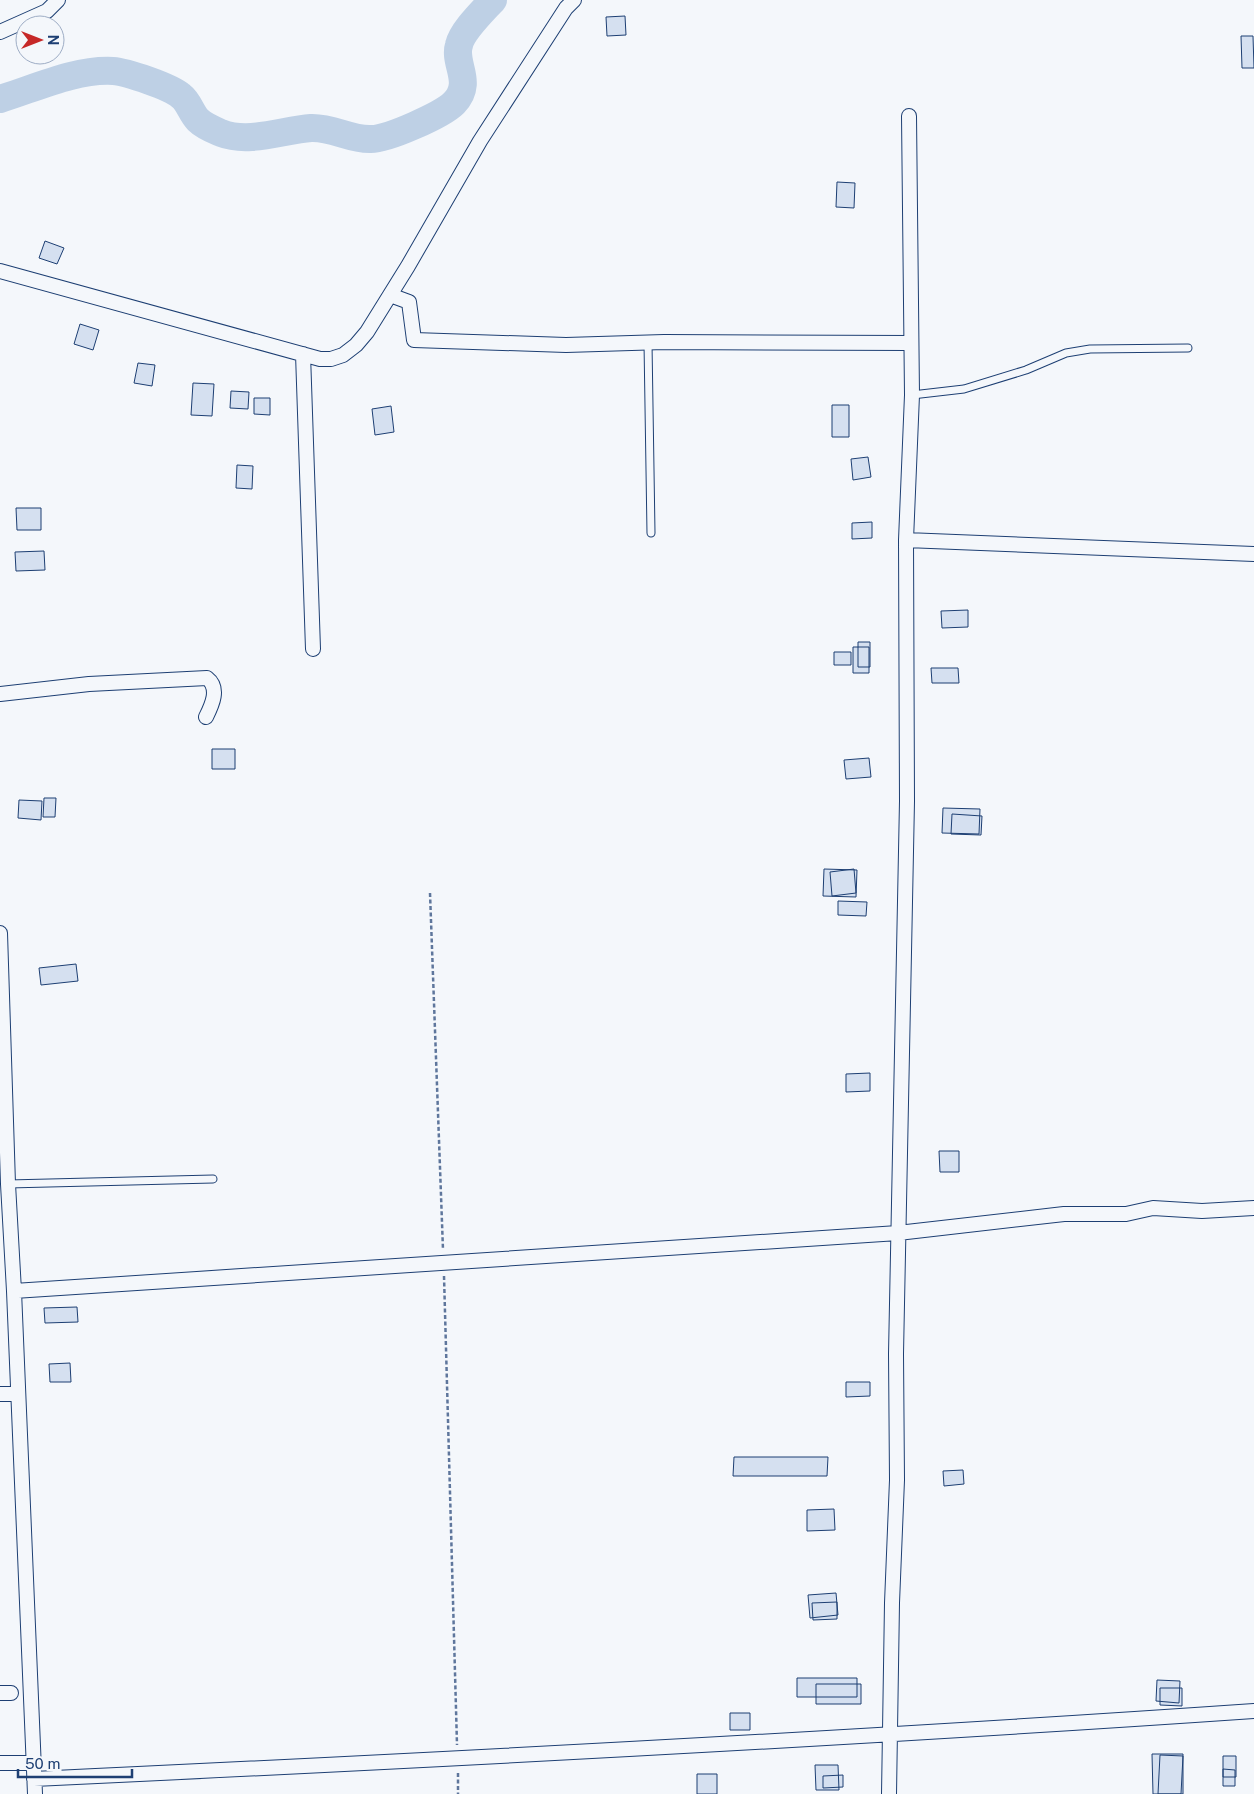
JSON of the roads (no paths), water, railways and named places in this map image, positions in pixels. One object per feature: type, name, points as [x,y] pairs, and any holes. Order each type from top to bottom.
[{"type":"street","points":[[0,32],[47,11],[58,0]]},
{"type":"street","points":[[0,271],[320,359],[331,359],[343,355],[356,345],[367,332],[480,142],[574,0]]},
{"type":"street","points":[[889,1794],[892,1603],[897,1480],[896,1354],[907,801],[906,540],[912,395],[909,116]]},
{"type":"street","points":[[390,295],[409,302],[414,340],[566,345],[648,343],[910,343]]},
{"type":"street","points":[[303,354],[313,649]]},
{"type":"street","points":[[906,540],[1254,554]]},
{"type":"street","points":[[0,694],[89,684],[207,678],[212,683],[214,694],[212,706],[206,717]]},
{"type":"street","points":[[0,933],[4,1148],[14,1291],[35,1794]]},
{"type":"street","points":[[14,1291],[898,1233],[1064,1214],[1118,1215],[1153,1208],[1202,1212],[1254,1208]]},
{"type":"street","points":[[0,1394],[18,1394]]},
{"type":"street","points":[[34,1779],[457,1759],[1254,1711]]},
{"type":"street","points":[[0,1763],[33,1762]]},
{"type":"lane","points":[[648,343],[651,533]]},
{"type":"lane","points":[[912,395],[964,389],[1026,370],[1066,353],[1090,349],[1188,348]]},
{"type":"lane","points":[[8,1184],[213,1179]]},
{"type":"waterway","points":[[0,99],[70,76],[99,71],[113,71],[148,80],[176,92],[184,98],[200,122],[215,131],[232,136],[254,137],[300,129],[319,128],[356,138],[379,138],[402,131],[427,120],[454,103],[460,95],[463,80],[458,59],[461,39],[473,21],[493,0]]}]
